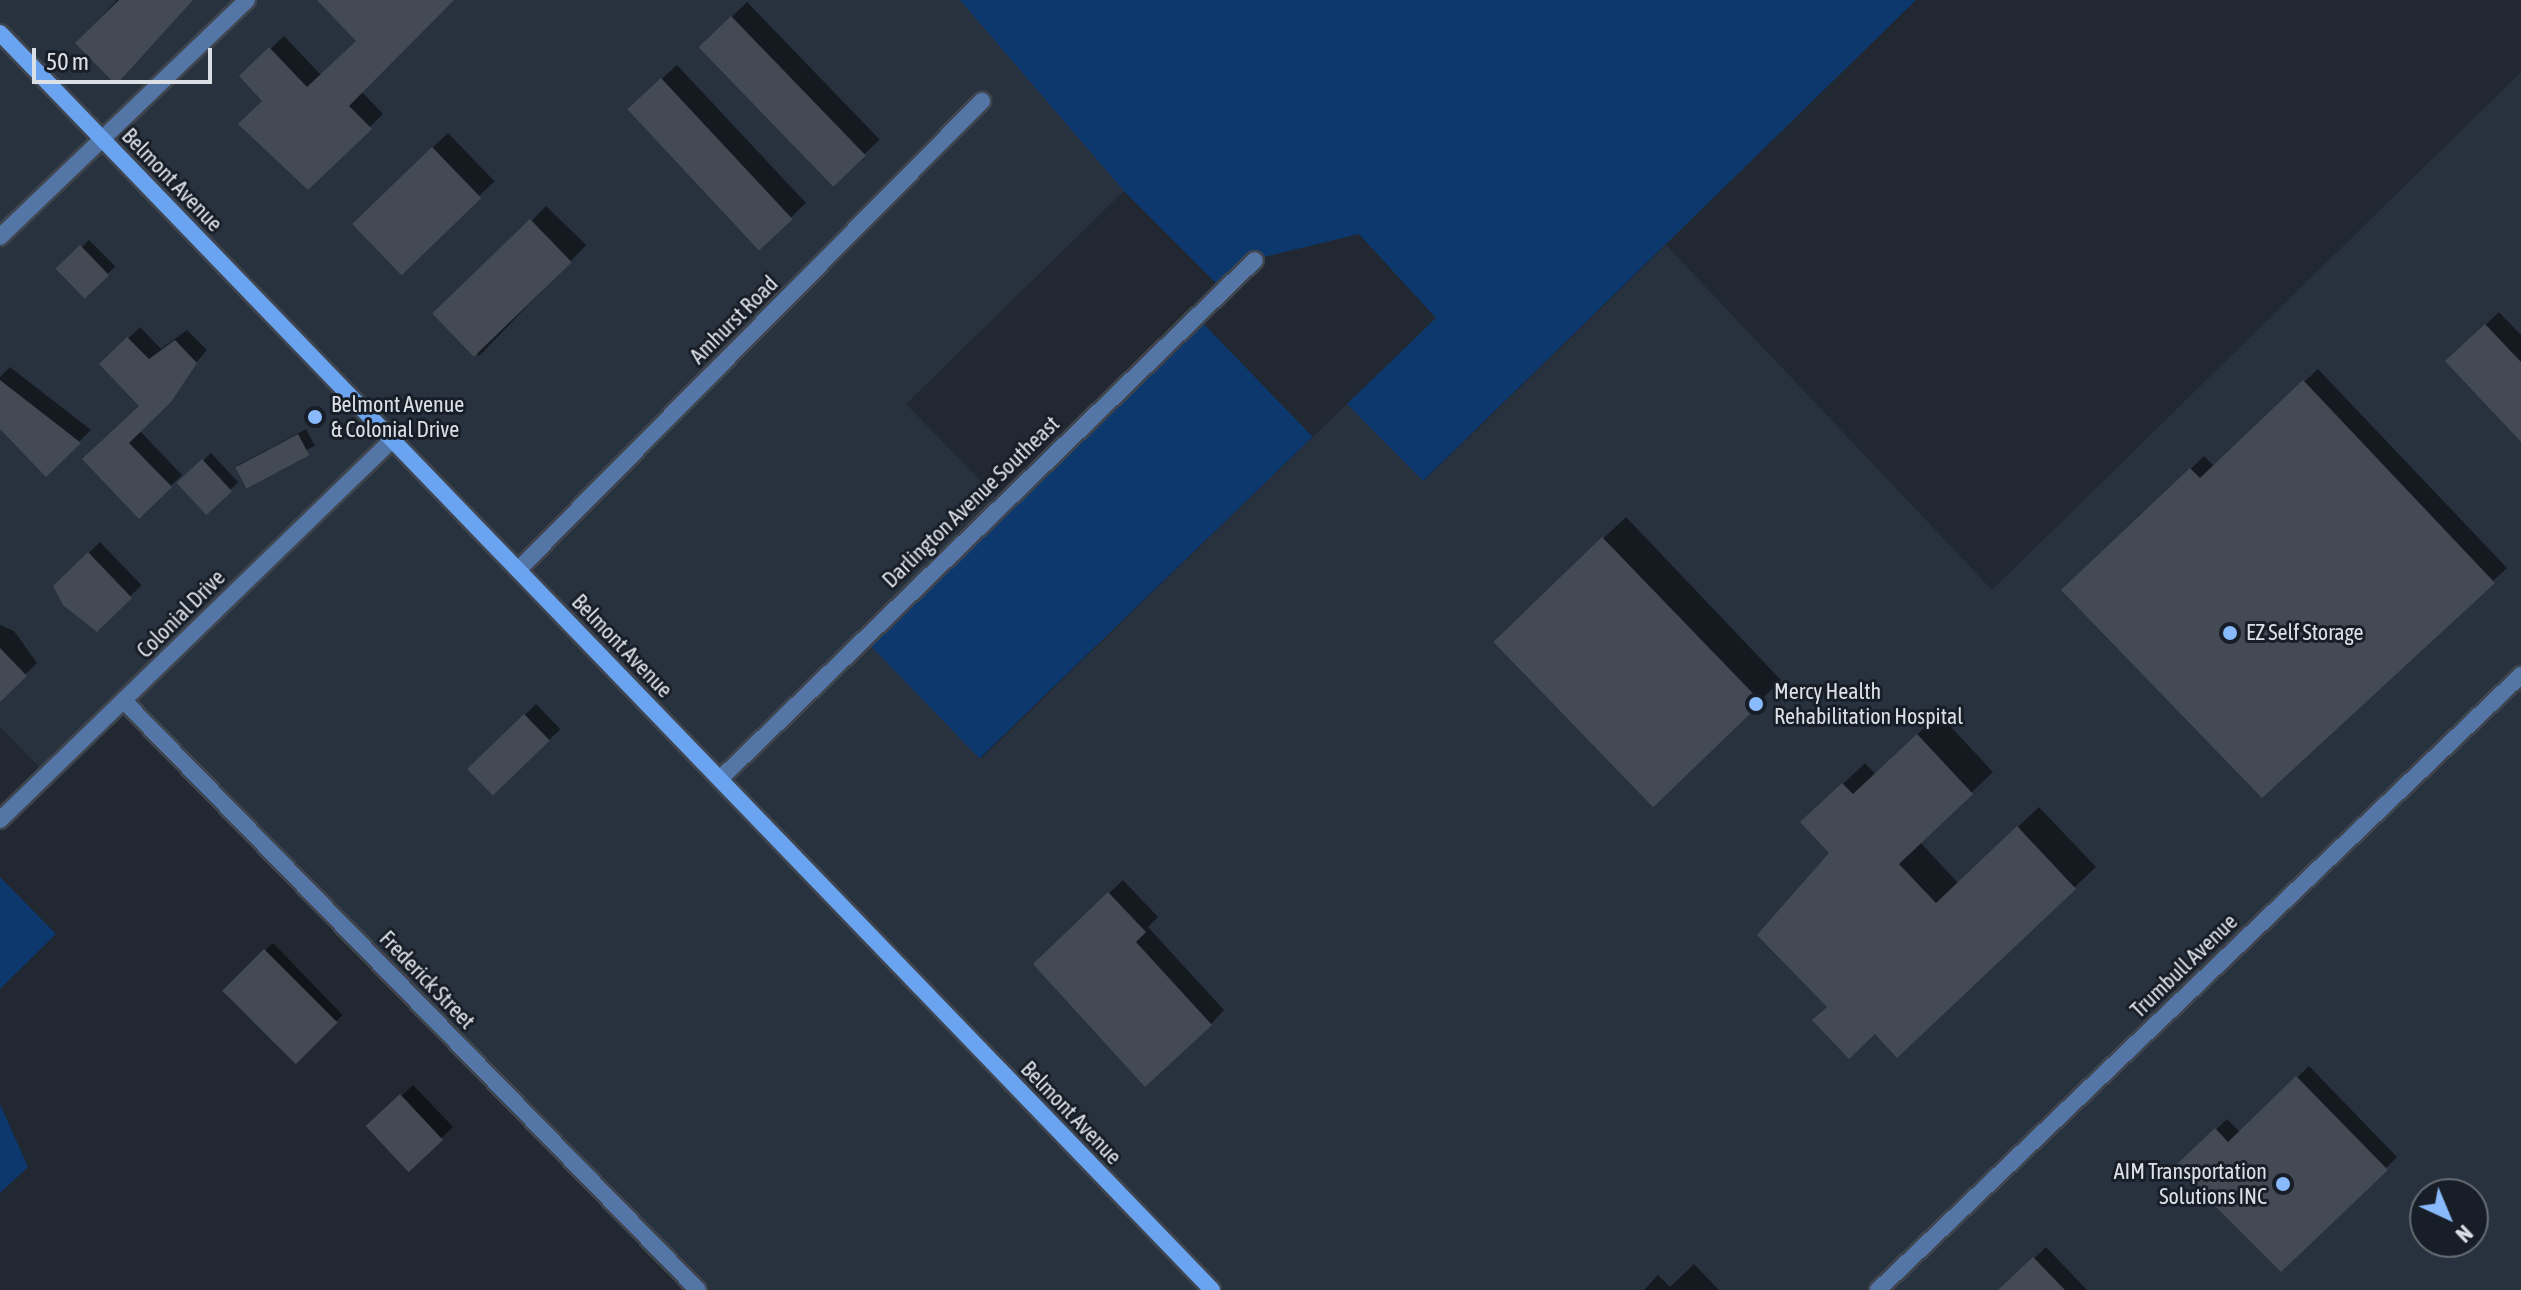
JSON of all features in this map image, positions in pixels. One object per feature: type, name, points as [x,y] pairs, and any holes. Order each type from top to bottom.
[{"type":"main road","name":"Belmont Avenue","points":[[0,33],[1212,1290]]},
{"type":"street","points":[[0,237],[247,0]]},
{"type":"street","name":"Amhurst Road","points":[[518,570],[982,101]]},
{"type":"street","name":"Darlington Avenue Southeast","points":[[720,779],[1255,260]]},
{"type":"street","name":"Colonial Drive","points":[[0,820],[392,440]]},
{"type":"street","name":"Trumbull Avenue","points":[[1878,1290],[2521,675]]},
{"type":"street","name":"Frederick Street","points":[[124,701],[698,1290]]},
{"type":"shaded area","points":[[0,0],[960,0],[1124,191],[906,404],[1002,503],[981,759],[1347,404],[1424,481],[1666,245],[1992,590],[2521,72],[2521,1290],[698,1290],[124,702],[47,775],[0,727]]},
{"type":"shaded area","points":[[960,0],[1916,0],[1423,481],[1347,404],[1436,318],[1359,234],[1255,259],[1223,290],[1124,191]]},
{"type":"shaded area","points":[[1196,316],[1313,437],[980,758],[863,638]]},
{"type":"shaded area","points":[[0,877],[56,934],[0,989]]},
{"type":"shaded area","points":[[0,1104],[28,1167],[0,1193]]},
{"type":"building","points":[[119,0],[193,0],[116,85],[75,43]]},
{"type":"building","points":[[317,0],[454,0],[349,106],[372,129],[308,190],[238,124],[262,101],[239,76],[269,47],[307,87],[356,41]]},
{"type":"building","points":[[731,16],[866,156],[833,187],[699,47]]},
{"type":"building","points":[[661,78],[793,219],[759,251],[627,109]]},
{"type":"building","points":[[432,147],[481,198],[401,275],[352,224]]},
{"type":"building","points":[[530,219],[572,262],[474,357],[432,313]]},
{"type":"building","points":[[80,245],[109,275],[85,299],[56,269]]},
{"type":"building","points":[[2485,324],[2521,362],[2521,442],[2445,361]]},
{"type":"building","points":[[127,337],[149,359],[175,340],[197,363],[171,402],[129,443],[172,487],[139,519],[82,459],[139,406],[99,364]]},
{"type":"building","points":[[0,380],[81,443],[46,477],[0,429]]},
{"type":"building","points":[[2303,380],[2495,583],[2262,798],[2061,590],[2190,468],[2200,478]]},
{"type":"building","points":[[298,434],[309,455],[247,489],[235,467]]},
{"type":"building","points":[[202,459],[232,491],[206,515],[176,483]]},
{"type":"building","points":[[1602,537],[1762,702],[1653,807],[1493,642]]},
{"type":"building","points":[[88,552],[132,598],[97,632],[63,605],[53,586]]},
{"type":"building","points":[[0,648],[27,676],[0,702]]},
{"type":"building","points":[[524,714],[550,741],[493,795],[467,769]]},
{"type":"building","points":[[1917,734],[1973,794],[1899,864],[1936,903],[2017,826],[2076,889],[1897,1058],[1875,1034],[1849,1059],[1812,1020],[1827,1007],[1757,935],[1829,853],[1800,822],[1842,783],[1853,794]]},
{"type":"building","points":[[1108,892],[1146,932],[1136,942],[1212,1025],[1145,1087],[1033,964]]},
{"type":"building","points":[[264,949],[338,1023],[296,1064],[222,991]]},
{"type":"building","name":"AIM Transportation Solutions INC","points":[[2296,1076],[2388,1170],[2281,1272],[2175,1166],[2215,1128],[2228,1142]]},
{"type":"building","points":[[400,1094],[443,1140],[409,1172],[366,1126]]},
{"type":"building","points":[[2033,1257],[2065,1290],[1998,1290]]},
{"type":"place","name":"Belmont Avenue & Colonial Drive","points":[[315,417]]},
{"type":"place","name":"EZ Self Storage","points":[[2230,633]]},
{"type":"place","name":"Mercy Health Rehabilitation Hospital","points":[[1756,704]]},
{"type":"place","name":"AIM Transportation Solutions INC","points":[[2283,1184]]}]
